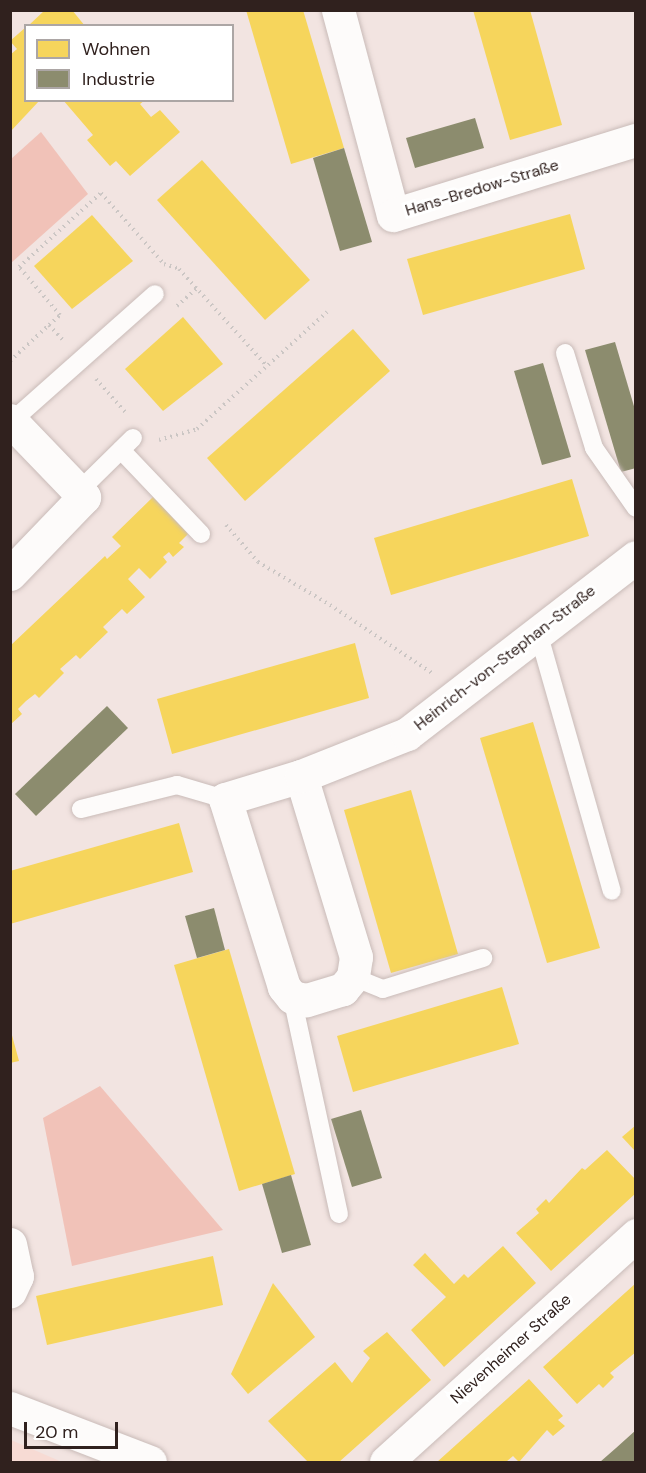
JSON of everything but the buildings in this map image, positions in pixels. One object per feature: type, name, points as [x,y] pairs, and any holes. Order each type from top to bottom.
[{"type":"street","name":"Hans-Bredow-Straße","points":[[338,10],[393,215],[636,140]]},
{"type":"street","points":[[10,574],[84,497],[11,421]]},
{"type":"street","name":"Heinrich-von-Stephan-Straße","points":[[225,799],[301,776],[407,734],[636,556]]},
{"type":"street","points":[[225,799],[284,987],[292,998],[306,1000],[343,989],[353,976],[356,957],[301,776]]},
{"type":"street","name":"Nievenheimer Straße","points":[[386,1462],[636,1235]]},
{"type":"street","points":[[10,1244],[17,1275],[10,1292]]},
{"type":"street","points":[[10,1408],[150,1462]]},
{"type":"lane","points":[[11,421],[155,294]]},
{"type":"lane","points":[[565,353],[594,448],[636,508]]},
{"type":"lane","points":[[78,492],[129,436],[201,534]]},
{"type":"lane","points":[[538,632],[612,891]]},
{"type":"lane","points":[[81,808],[177,785],[225,799]]},
{"type":"lane","points":[[353,976],[383,989],[483,958]]},
{"type":"lane","points":[[292,998],[339,1214]]},
{"type":"path","points":[[10,361],[60,315],[19,267],[101,193],[164,264],[179,269],[267,366]]},
{"type":"path","points":[[153,444],[165,436],[197,429],[327,312]]},
{"type":"path","points":[[50,325],[81,360],[129,436]]},
{"type":"path","points":[[225,523],[258,562],[330,605],[460,692]]},
{"type":"shaded area","points":[[41,132],[88,194],[11,263],[11,159]]},
{"type":"shaded area","points":[[100,1086],[223,1230],[72,1266],[43,1118]]},
{"type":"shaded area","points":[[11,1440],[62,1462],[11,1462]]}]
